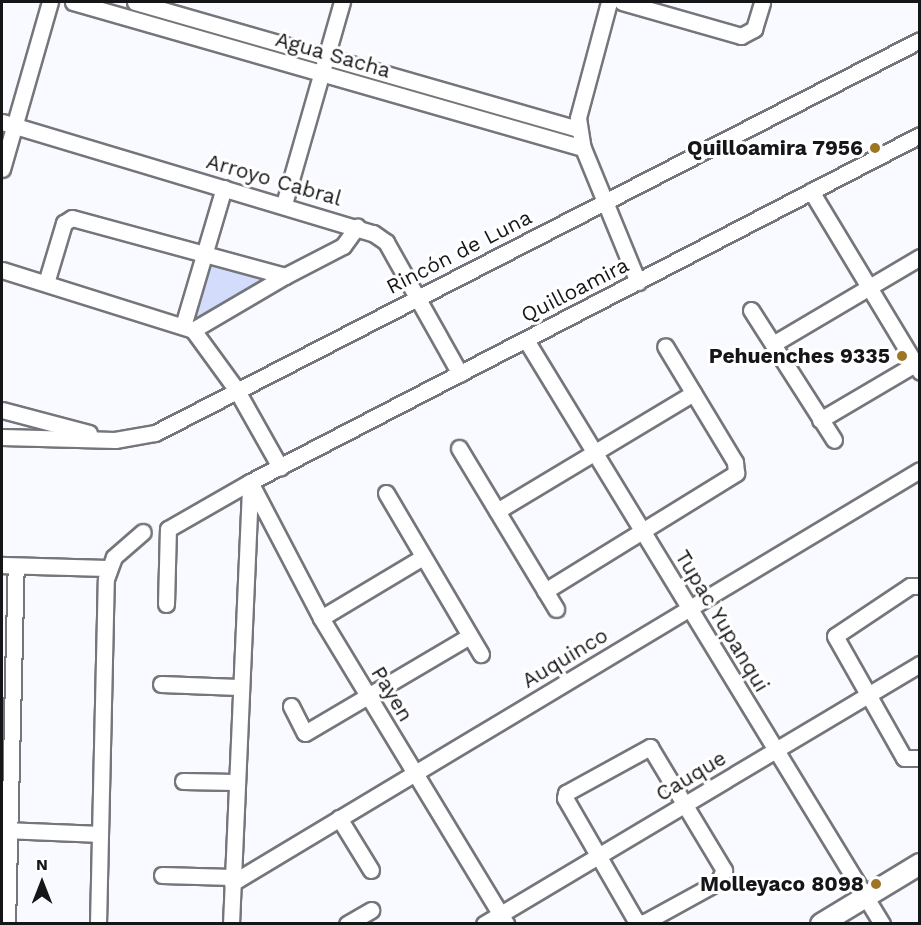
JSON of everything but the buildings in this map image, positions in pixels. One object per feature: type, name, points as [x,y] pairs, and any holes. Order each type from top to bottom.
[{"type":"main road","points":[[821,924],[920,864]]},
{"type":"street","points":[[2,169],[8,124],[50,2]]},
{"type":"street","name":"Agua Sacha","points":[[73,2],[583,148]]},
{"type":"street","name":"Agua Sacha","points":[[135,2],[579,129]]},
{"type":"street","points":[[284,204],[342,2]]},
{"type":"street","points":[[609,2],[579,106],[579,129],[583,148],[638,282]]},
{"type":"street","points":[[622,2],[741,36],[749,34],[762,2]]},
{"type":"street","name":"Rincón de Luna","points":[[2,438],[115,440],[155,433],[236,389],[920,40]]},
{"type":"street","name":"Arroyo Cabral","points":[[8,124],[284,204],[357,227],[386,242],[460,374]]},
{"type":"street","name":"Quilloamira","points":[[166,604],[168,530],[250,482],[920,135]]},
{"type":"street","points":[[188,328],[205,254],[224,188]]},
{"type":"street","points":[[811,191],[918,366],[820,420]]},
{"type":"street","points":[[46,283],[64,223],[72,218],[285,276]]},
{"type":"street","points":[[188,328],[343,246],[357,227]]},
{"type":"street","points":[[773,344],[920,257]]},
{"type":"street","points":[[2,270],[188,328],[236,389],[280,467]]},
{"type":"street","points":[[751,310],[834,440]]},
{"type":"street","name":"Tupac Yupanqui","points":[[526,340],[882,924]]},
{"type":"street","points":[[545,591],[644,533],[736,473],[735,462],[665,346]]},
{"type":"street","points":[[497,512],[693,393]]},
{"type":"street","points":[[2,410],[115,440]]},
{"type":"street","points":[[459,448],[556,609]]},
{"type":"street","name":"Auquinco","points":[[232,880],[920,470]]},
{"type":"street","points":[[231,924],[238,687],[250,482]]},
{"type":"street","name":"Payen","points":[[250,482],[321,618],[503,919]]},
{"type":"street","points":[[386,493],[481,654]]},
{"type":"street","points":[[98,924],[108,568],[120,550],[143,532]]},
{"type":"street","points":[[321,618],[423,556]]},
{"type":"street","points":[[7,924],[5,831],[9,565],[108,568]]},
{"type":"street","points":[[920,586],[910,586],[835,636],[904,758],[920,758]]},
{"type":"street","points":[[291,706],[305,733],[370,697],[470,636]]},
{"type":"street","name":"Cauque","points":[[484,924],[503,919],[686,803],[920,664]]},
{"type":"street","points":[[161,684],[238,687]]},
{"type":"street","points":[[650,747],[686,803],[724,870],[718,882],[643,923],[636,921],[598,857],[566,793],[650,747]]},
{"type":"street","points":[[183,781],[235,782]]},
{"type":"street","points":[[339,818],[371,870]]},
{"type":"street","points":[[5,831],[100,834]]},
{"type":"street","points":[[162,875],[232,880]]},
{"type":"street","points":[[347,924],[371,910]]},
{"type":"shaded area","points":[[212,258],[275,277],[193,320]]},
{"type":"place","name":"Quilloamira 7956","points":[[875,148]]},
{"type":"place","name":"Pehuenches 9335","points":[[902,356]]},
{"type":"place","name":"Molleyaco 8098","points":[[876,884]]}]
